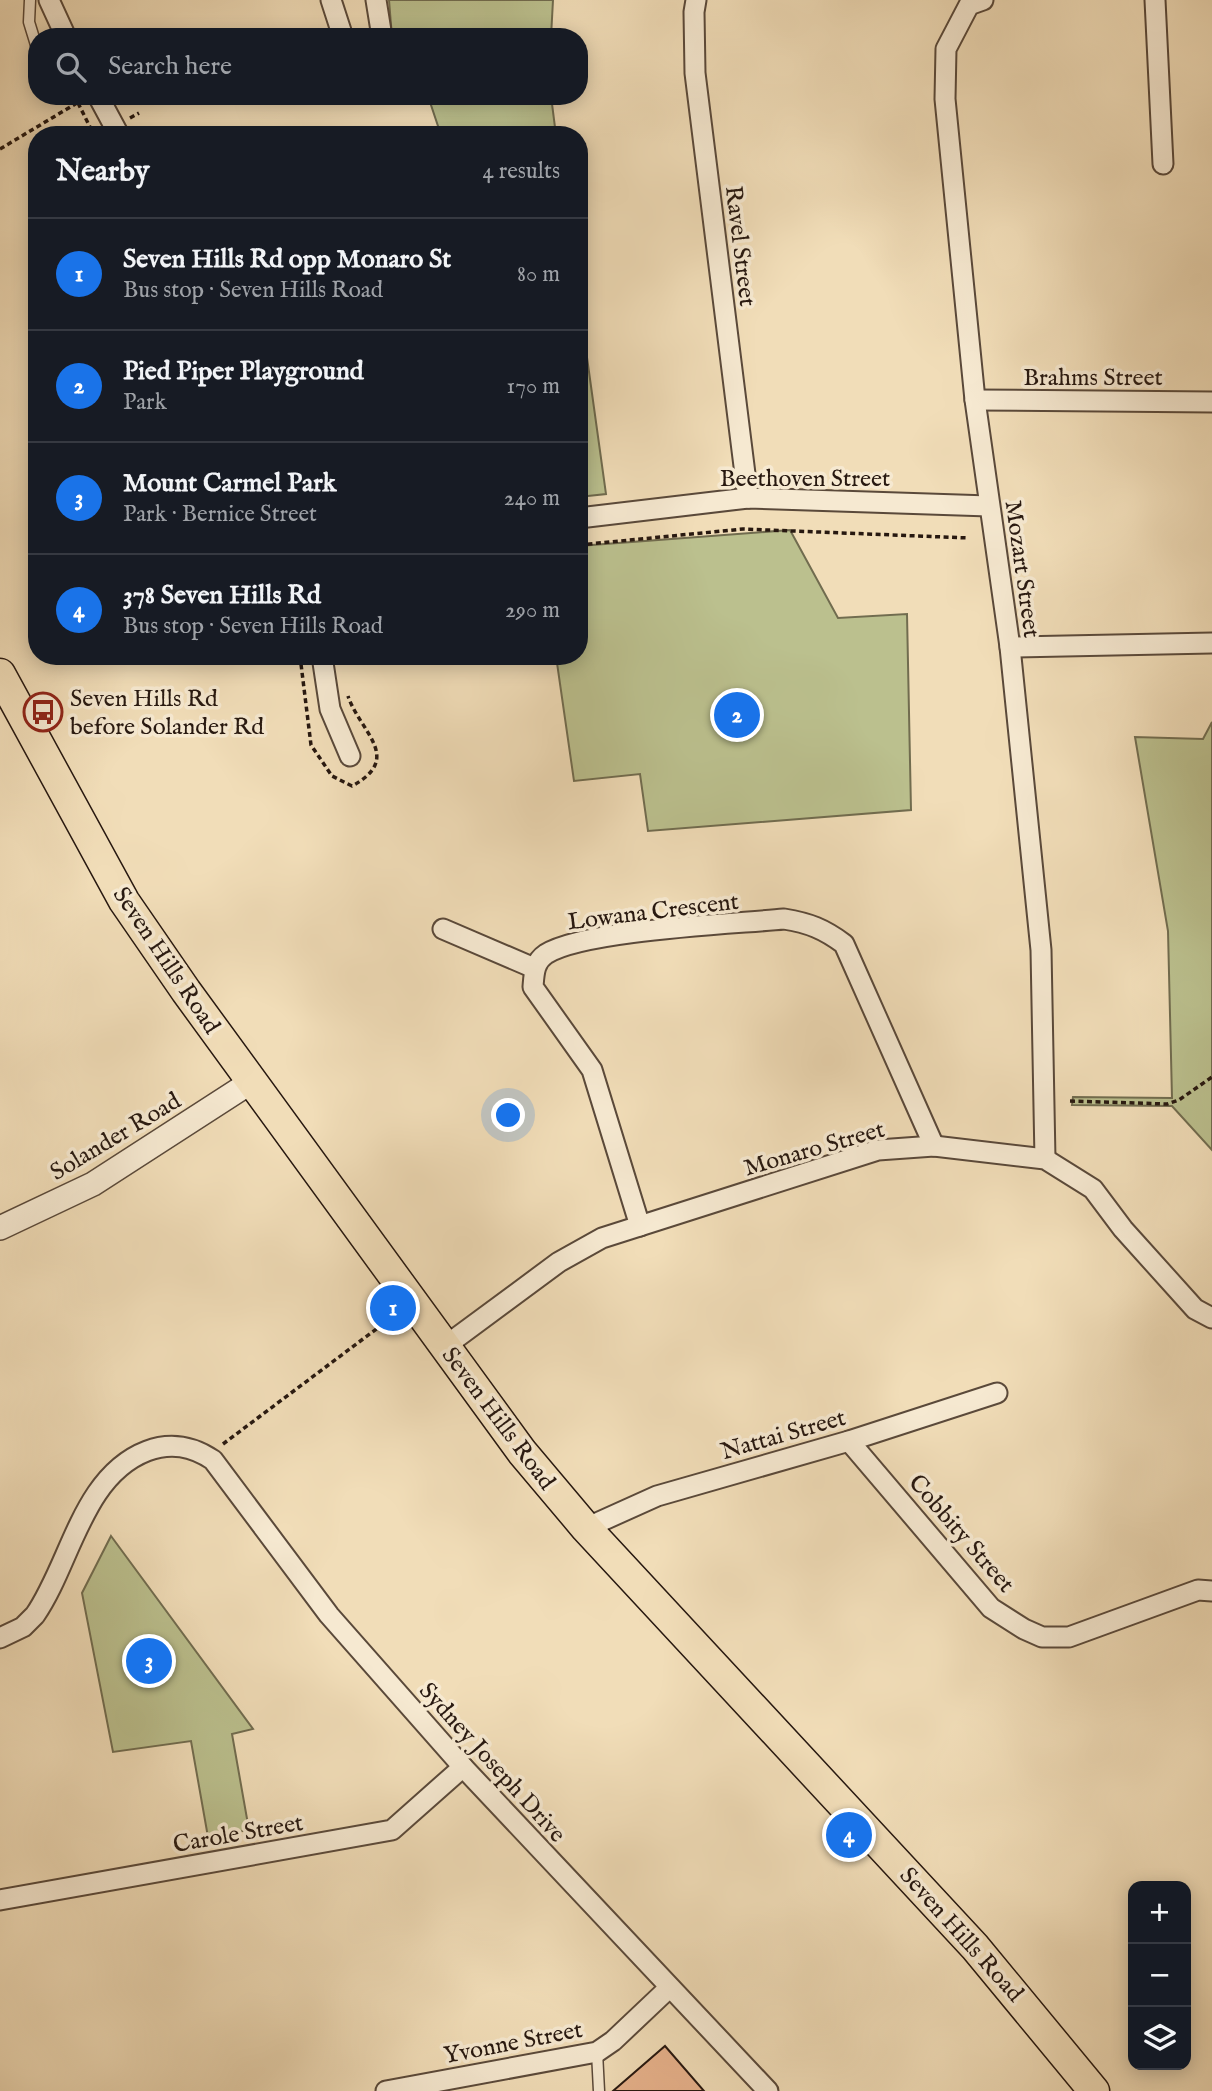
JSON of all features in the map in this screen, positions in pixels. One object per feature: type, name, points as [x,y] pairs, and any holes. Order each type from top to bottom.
[{"type":"main road","name":"Seven Hills Road","points":[[0,674],[124,901],[251,1082],[522,1452],[586,1528],[965,1937],[1094,2091]]},
{"type":"street","points":[[50,0],[62,28]]},
{"type":"street","points":[[331,0],[340,28]]},
{"type":"street","points":[[376,0],[381,28]]},
{"type":"street","name":"Ravel Street","points":[[696,0],[695,73],[748,498]]},
{"type":"street","name":"Mozart Street","points":[[983,0],[969,5],[946,49],[944,99],[975,400],[1010,647],[1041,950],[1045,1159]]},
{"type":"street","points":[[1155,0],[1163,164]]},
{"type":"street","points":[[103,105],[114,126]]},
{"type":"street","name":"Brahms Street","points":[[975,400],[1212,402]]},
{"type":"street","name":"Beethoven Street","points":[[588,517],[748,498],[989,506]]},
{"type":"street","points":[[1010,647],[1212,643]]},
{"type":"street","points":[[323,665],[330,709],[349,757]]},
{"type":"street","name":"Lowana Crescent","points":[[534,968],[543,955],[562,946],[615,936],[784,919],[808,922],[844,944],[934,1146]]},
{"type":"street","points":[[443,929],[534,968],[533,987],[541,1002],[592,1070],[640,1226]]},
{"type":"street","name":"Solander Road","points":[[0,1227],[93,1184],[251,1082]]},
{"type":"street","name":"Monaro Street","points":[[444,1347],[559,1262],[601,1238],[878,1150],[934,1146],[1045,1159],[1093,1189],[1123,1229],[1195,1309],[1212,1318]]},
{"type":"street","name":"Nattai Street","points":[[586,1528],[657,1496],[849,1441],[997,1393]]},
{"type":"street","name":"Cobbity Street","points":[[849,1441],[991,1608],[1042,1637],[1069,1637],[1198,1590],[1212,1591]]},
{"type":"street","points":[[0,1638],[23,1627],[36,1615],[98,1493],[125,1462],[156,1448],[170,1446],[204,1454]]},
{"type":"street","name":"Sydney Joseph Drive","points":[[204,1454],[329,1615],[463,1768],[768,2091]]},
{"type":"street","name":"Carole Street","points":[[0,1900],[392,1830],[463,1768]]},
{"type":"street","name":"Yvonne Street","points":[[386,2091],[597,2052],[613,2041],[669,1988]]},
{"type":"lane","points":[[30,0],[31,28]]},
{"type":"lane","points":[[597,2052],[599,2091]]},
{"type":"path","points":[[39,126],[75,105]]},
{"type":"path","points":[[79,105],[90,126]]},
{"type":"path","points":[[0,149],[28,132]]},
{"type":"path","points":[[588,544],[743,529],[969,538]]},
{"type":"path","points":[[1070,1101],[1167,1104],[1179,1100],[1212,1077]]},
{"type":"path","points":[[204,1454],[391,1318]]},
{"type":"green space","points":[[389,0],[553,0],[551,28],[391,28]]},
{"type":"green space","points":[[431,105],[552,105],[555,126],[438,126]]},
{"type":"green space","points":[[588,365],[606,494],[588,496]]},
{"type":"green space","points":[[790,530],[838,618],[907,614],[911,810],[648,831],[640,774],[574,781],[557,665],[588,665],[588,545]]},
{"type":"green space","points":[[1212,722],[1212,1150],[1172,1106],[1072,1105],[1073,1097],[1172,1098],[1168,931],[1135,737],[1203,739]]},
{"type":"green space","points":[[111,1536],[253,1729],[232,1734],[249,1830],[208,1837],[191,1741],[113,1752],[82,1593]]},
{"type":"building","points":[[665,2046],[704,2091],[613,2091]]},
{"type":"place","name":"Seven Hills Rd before Solander Rd","points":[[43,712]]},
{"type":"place","name":"Pied Piper Playground","points":[[737,715]]},
{"type":"place","name":"Seven Hills Rd opp Monaro St","points":[[393,1308]]},
{"type":"place","name":"Mount Carmel Park","points":[[149,1661]]},
{"type":"place","name":"378 Seven Hills Rd","points":[[849,1835]]}]
